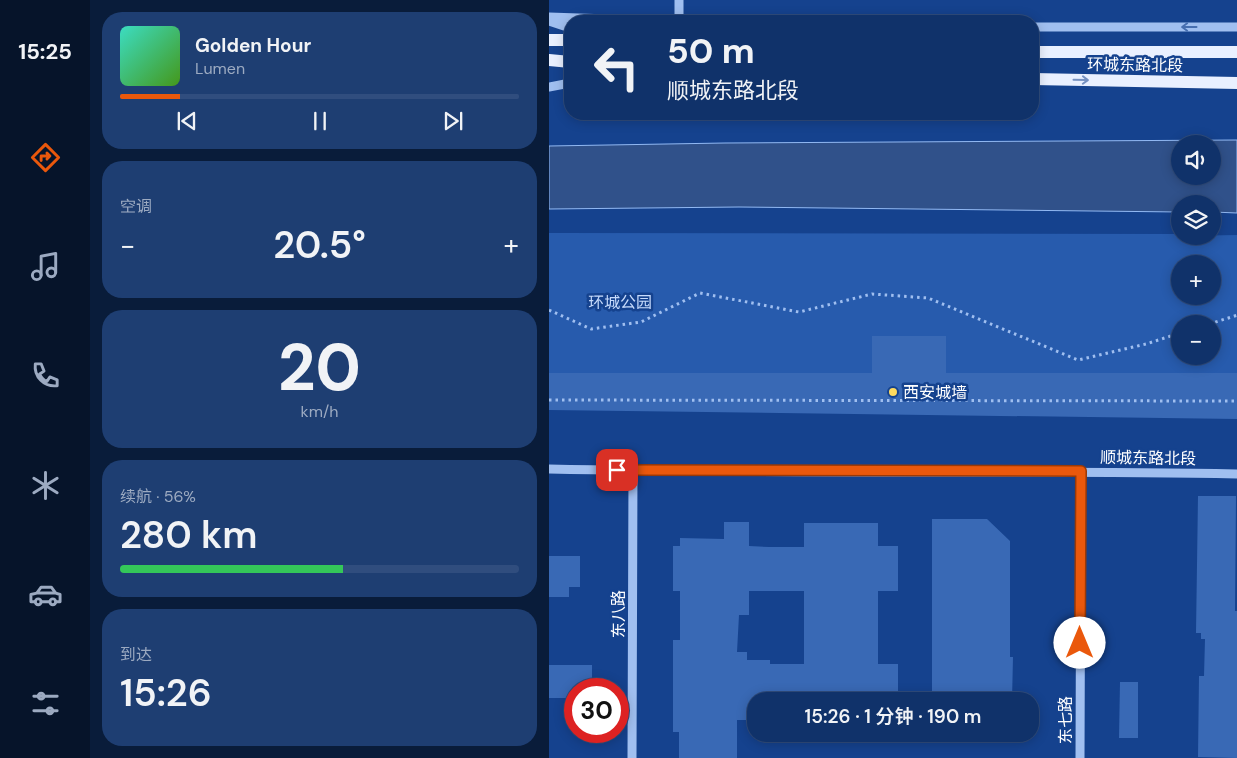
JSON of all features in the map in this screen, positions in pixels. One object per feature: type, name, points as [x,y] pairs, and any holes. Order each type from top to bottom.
[{"type":"main road","points":[[549,40],[564,40]]},
{"type":"main road","name":"环城东路北段","points":[[1039,52],[1237,52]]},
{"type":"main road","points":[[549,60],[564,61]]},
{"type":"main road","name":"环城东路北段","points":[[1039,79],[1237,83]]},
{"type":"street","points":[[679,0],[679,15]]},
{"type":"street","points":[[549,17],[564,18]]},
{"type":"street","points":[[549,21],[564,26]]},
{"type":"street","points":[[1039,27],[1237,27]]},
{"type":"street","points":[[549,87],[564,84]]},
{"type":"street","name":"顺城东路北段","points":[[549,469],[633,471],[1081,471],[1237,474]]},
{"type":"street","name":"东八路","points":[[632,758],[633,471]]},
{"type":"street","name":"东七路","points":[[1080,758],[1081,471]]},
{"type":"path","points":[[549,310],[591,329],[641,322],[700,293],[799,312],[873,294],[928,298],[1078,360],[1146,344],[1171,336]]},
{"type":"path","points":[[1221,320],[1237,315]]},
{"type":"path","points":[[549,400],[1237,401]]},
{"type":"green space","name":"环城公园","points":[[549,233],[1171,234],[1171,245],[1221,245],[1221,235],[1237,235],[1237,373],[946,373],[945,336],[872,336],[872,373],[549,373]]},
{"type":"shaded area","points":[[1171,140],[1171,185],[1221,185],[1221,140],[1237,140],[1237,213],[1221,212],[1221,195],[1171,195],[1171,212],[739,207],[549,209],[549,146]]},
{"type":"building","name":"西安城墙","points":[[872,336],[946,336],[946,373],[1238,373],[1238,419],[549,410],[549,373],[872,373]]},
{"type":"building","points":[[1198,496],[1236,496],[1235,611],[1238,611],[1238,758],[1198,757],[1199,676],[1204,676],[1205,639],[1201,639],[1201,633],[1196,633]]},
{"type":"building","points":[[932,519],[987,519],[1010,541],[1010,657],[1013,657],[1012,692],[932,692]]},
{"type":"building","points":[[724,522],[749,522],[749,546],[804,547],[804,523],[878,523],[878,546],[898,546],[898,591],[878,591],[878,664],[898,664],[898,692],[747,692],[746,720],[737,720],[737,758],[679,758],[679,732],[673,732],[673,640],[680,640],[680,591],[673,591],[673,546],[680,546],[680,538],[724,539]],"holes":[[[749,591],[804,591],[804,664],[770,664],[770,660],[747,660],[747,652],[737,652],[739,615],[749,615]]]},
{"type":"building","points":[[549,556],[580,556],[580,587],[569,587],[569,597],[549,597]]},
{"type":"building","points":[[549,665],[592,665],[592,678],[564,678],[564,698],[549,698]]},
{"type":"building","points":[[1120,682],[1138,682],[1138,738],[1119,738]]},
{"type":"building","points":[[931,742],[1010,742],[1010,743]]},
{"type":"place","name":"西安城墙","points":[[893,392]]},
{"type":"route","points":[[617,470],[1081,471],[1080,643]]}]
